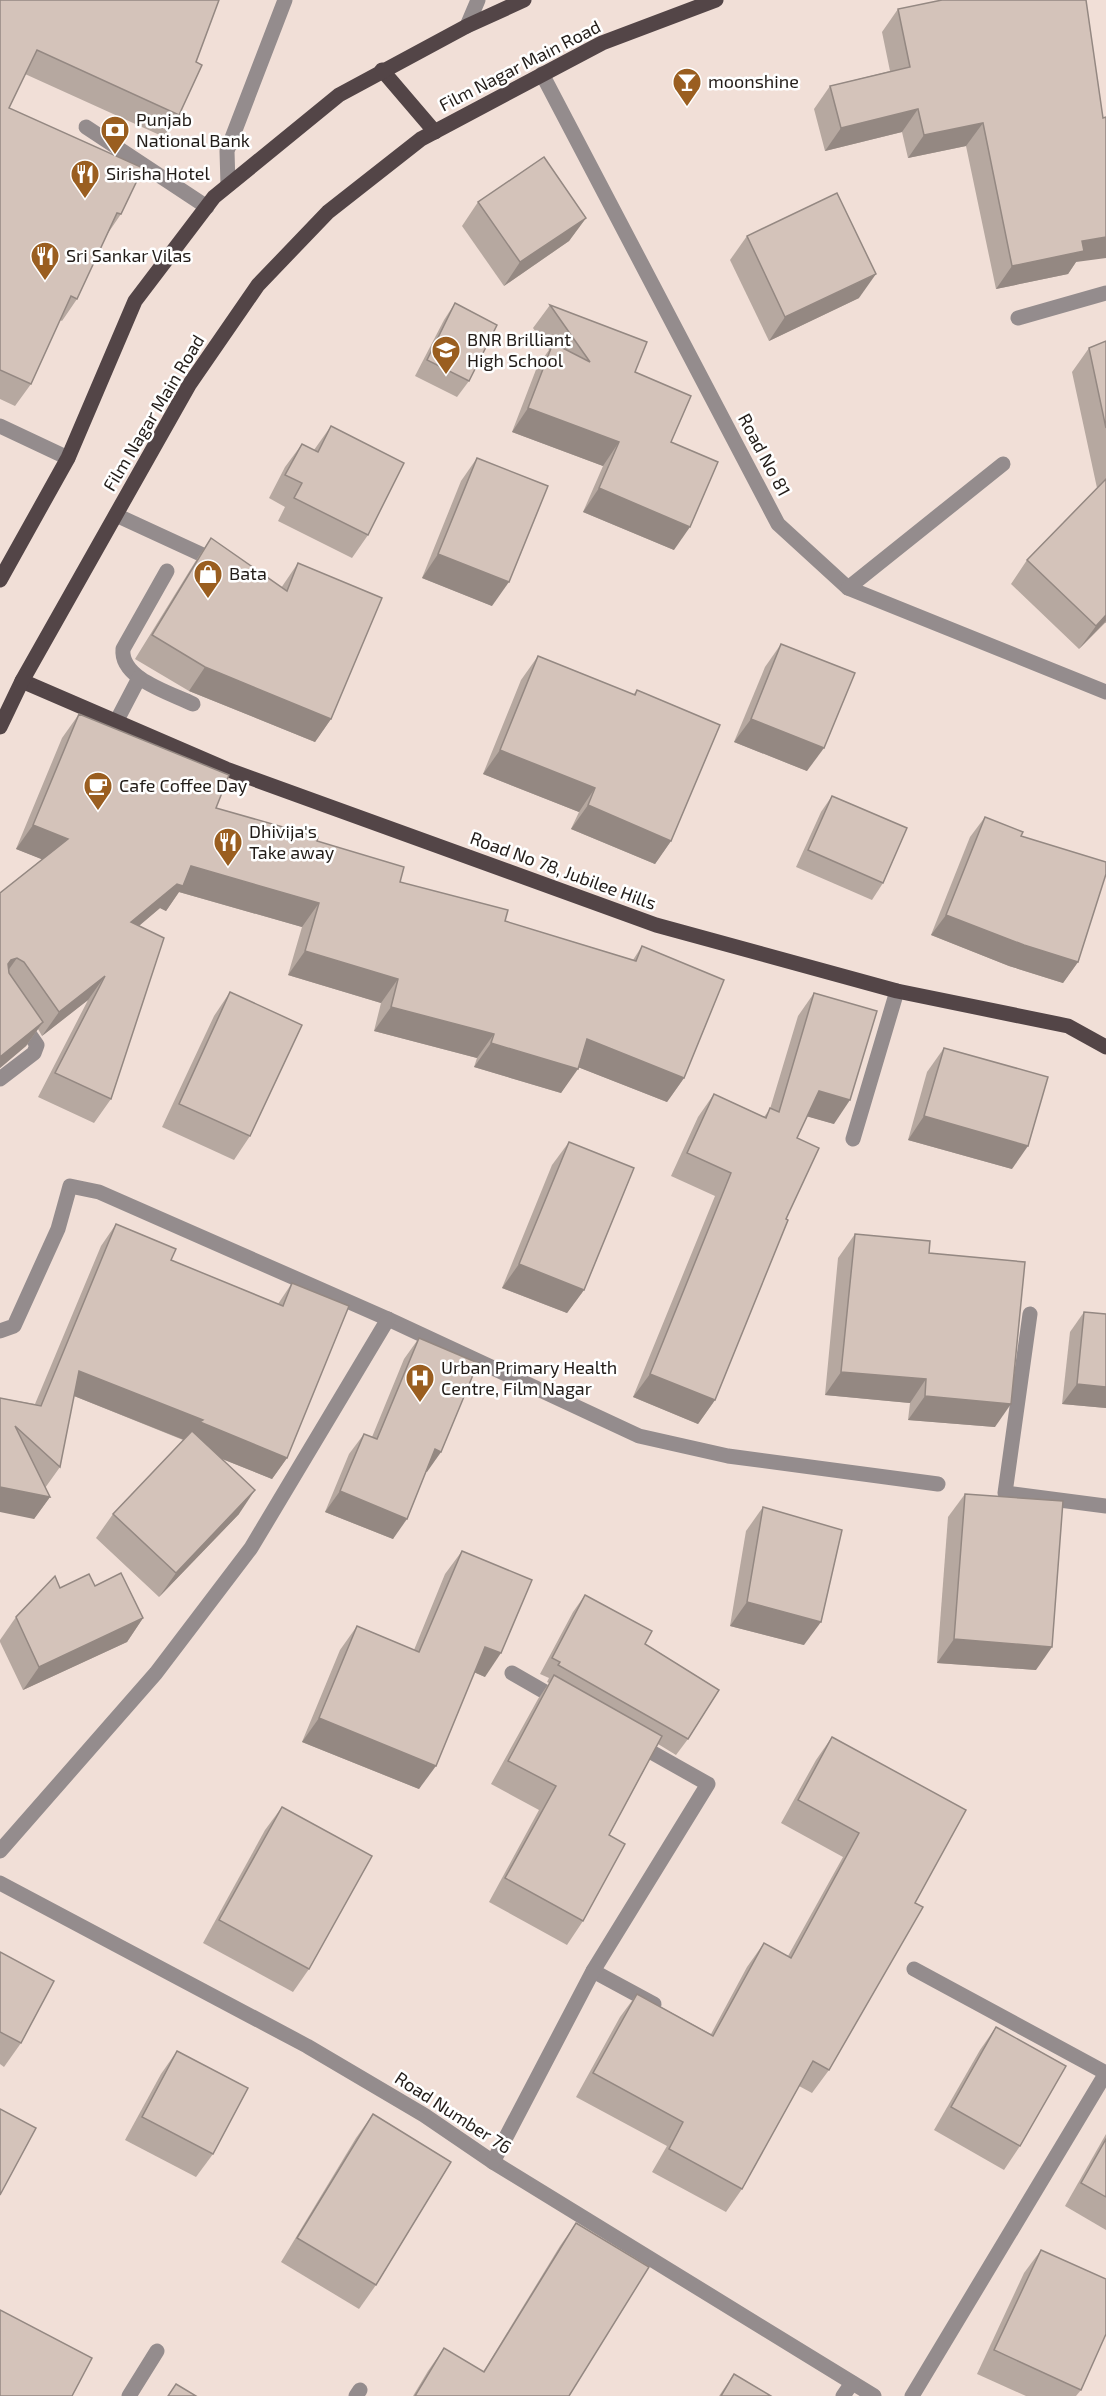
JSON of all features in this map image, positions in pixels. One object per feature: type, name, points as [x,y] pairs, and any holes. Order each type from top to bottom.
[{"type":"main road","points":[[0,580],[68,458],[135,301],[207,207],[228,185],[339,94],[467,26],[525,0]]},
{"type":"main road","name":"Film Nagar Main Road","points":[[0,728],[22,681],[189,385],[258,285],[328,212],[422,139],[602,43],[716,0]]},
{"type":"main road","points":[[382,70],[435,132]]},
{"type":"main road","name":"Road No 78, Jubilee Hills","points":[[22,681],[226,769],[656,925],[897,991],[1068,1026],[1106,1047]]},
{"type":"street","points":[[228,185],[226,152],[285,0]]},
{"type":"street","points":[[467,26],[478,0]]},
{"type":"street","name":"Road No 81","points":[[542,74],[778,524],[848,588],[1106,692]]},
{"type":"street","points":[[86,127],[207,207]]},
{"type":"street","points":[[1018,318],[1106,293]]},
{"type":"street","points":[[0,426],[68,458]]},
{"type":"street","points":[[848,588],[1003,464]]},
{"type":"street","points":[[116,514],[232,568]]},
{"type":"street","points":[[167,571],[123,650],[125,664],[132,675],[193,704]]},
{"type":"street","points":[[116,722],[139,678]]},
{"type":"street","points":[[853,1139],[897,991]]},
{"type":"street","points":[[0,992],[37,1045],[34,1053],[0,1079]]},
{"type":"street","points":[[0,1331],[14,1326],[58,1229],[70,1186],[99,1192],[388,1319],[639,1436],[728,1456],[938,1484]]},
{"type":"street","points":[[1030,1314],[1005,1492],[1106,1506]]},
{"type":"street","points":[[0,1851],[156,1673],[251,1548],[388,1319]]},
{"type":"street","points":[[512,1673],[574,1708]]},
{"type":"street","points":[[493,2162],[593,1971],[708,1784],[625,1737]]},
{"type":"street","name":"Road Number 76","points":[[0,1883],[307,2046],[423,2115],[493,2162],[874,2396]]},
{"type":"street","points":[[912,2396],[1106,2073],[914,1969]]},
{"type":"street","points":[[593,1971],[670,2013]]},
{"type":"street","points":[[129,2396],[157,2351]]},
{"type":"street","points":[[843,2396],[852,2383]]},
{"type":"building","points":[[0,0],[219,0],[196,62],[202,65],[179,115],[37,50],[9,108],[143,168],[121,214],[117,213],[77,299],[71,296],[31,384],[0,370]]},
{"type":"building","points":[[942,0],[1086,0],[1103,118],[1106,117],[1106,237],[1082,241],[1084,251],[1012,266],[983,123],[924,135],[918,109],[841,128],[830,86],[910,67],[898,9]]},
{"type":"building","points":[[544,157],[586,218],[520,262],[478,202]]},
{"type":"building","points":[[837,193],[876,274],[785,317],[747,236]]},
{"type":"building","points":[[455,303],[497,325],[469,381],[427,360]]},
{"type":"building","points":[[550,305],[647,342],[635,372],[691,396],[671,442],[718,462],[690,527],[599,488],[619,442],[528,408],[553,343],[590,362]]},
{"type":"building","points":[[1106,341],[1106,428],[1089,348]]},
{"type":"building","points":[[331,426],[404,463],[368,535],[294,498],[302,483],[285,475],[302,444],[318,452]]},
{"type":"building","points":[[477,458],[548,486],[509,582],[438,554]]},
{"type":"building","points":[[1106,479],[1106,615],[1096,626],[1027,560]]},
{"type":"building","points":[[211,538],[287,591],[298,563],[382,598],[331,719],[205,667],[152,635]]},
{"type":"building","points":[[781,644],[855,673],[824,748],[751,719]]},
{"type":"building","points":[[538,656],[635,695],[637,690],[720,725],[671,841],[588,805],[595,788],[500,750]]},
{"type":"building","points":[[79,714],[229,775],[216,808],[318,837],[317,841],[404,867],[400,882],[508,910],[505,921],[636,961],[642,946],[724,980],[684,1078],[587,1039],[578,1069],[491,1043],[494,1034],[391,1007],[398,979],[305,951],[319,903],[191,866],[183,886],[177,884],[131,922],[164,938],[111,1099],[55,1073],[105,976],[59,1012],[24,962],[17,958],[11,960],[8,964],[9,973],[43,1022],[0,1057],[0,893],[68,839],[33,825]]},
{"type":"building","points":[[832,796],[907,828],[883,883],[808,850]]},
{"type":"building","points":[[985,817],[1023,832],[1021,836],[1106,862],[1106,874],[1078,962],[1024,945],[946,915]]},
{"type":"building","points":[[230,992],[302,1025],[250,1136],[179,1104]]},
{"type":"building","points":[[814,993],[877,1011],[850,1100],[819,1091],[797,1138],[819,1148],[786,1219],[788,1220],[715,1400],[650,1374],[731,1173],[687,1153],[714,1094],[766,1118],[770,1108],[779,1112]]},
{"type":"building","points":[[944,1048],[1048,1077],[1028,1146],[924,1116]]},
{"type":"building","points":[[569,1142],[634,1168],[584,1290],[519,1264]]},
{"type":"building","points":[[116,1224],[176,1249],[171,1260],[283,1306],[292,1283],[349,1306],[287,1458],[200,1422],[203,1420],[79,1371],[60,1467],[15,1426],[50,1497],[0,1487],[0,1398],[41,1406]]},
{"type":"building","points":[[855,1234],[930,1241],[929,1253],[1025,1262],[1011,1404],[925,1396],[926,1379],[841,1372]]},
{"type":"building","points":[[1084,1312],[1106,1314],[1106,1387],[1077,1384]]},
{"type":"building","points":[[419,1338],[478,1363],[441,1452],[435,1449],[407,1519],[340,1491],[364,1434],[377,1439]]},
{"type":"building","points":[[192,1431],[255,1490],[176,1573],[113,1514]]},
{"type":"building","points":[[965,1494],[1063,1501],[1052,1647],[954,1639]]},
{"type":"building","points":[[763,1507],[842,1530],[821,1622],[747,1602]]},
{"type":"building","points":[[462,1551],[532,1580],[501,1653],[485,1647],[436,1766],[319,1718],[357,1626],[419,1652]]},
{"type":"building","points":[[121,1573],[143,1618],[39,1667],[16,1617],[55,1576],[60,1588],[89,1574],[95,1586]]},
{"type":"building","points":[[585,1595],[652,1631],[645,1644],[719,1690],[688,1739],[558,1665],[560,1662],[552,1658]]},
{"type":"building","points":[[554,1675],[662,1736],[609,1835],[625,1844],[583,1921],[505,1878],[556,1786],[508,1761]]},
{"type":"building","points":[[832,1737],[966,1810],[915,1903],[923,1907],[829,2070],[813,2061],[742,2189],[669,2149],[683,2122],[593,2073],[637,1994],[713,2036],[764,1943],[791,1958],[859,1833],[798,1800]]},
{"type":"building","points":[[282,1807],[372,1856],[309,1969],[219,1920]]},
{"type":"building","points":[[0,1952],[54,1981],[21,2043],[0,2032]]},
{"type":"building","points":[[996,2027],[1066,2066],[1020,2146],[951,2107]]},
{"type":"building","points":[[177,2051],[248,2088],[213,2154],[142,2117]]},
{"type":"building","points":[[0,2109],[36,2128],[0,2195]]},
{"type":"building","points":[[373,2114],[451,2162],[376,2285],[297,2238]]},
{"type":"building","points":[[1106,2139],[1106,2197],[1081,2183]]},
{"type":"building","points":[[576,2223],[649,2267],[569,2396],[415,2396],[444,2348],[484,2372]]},
{"type":"building","points":[[1041,2250],[1106,2279],[1106,2334],[1081,2390],[994,2350]]},
{"type":"building","points":[[0,2310],[92,2358],[72,2396],[0,2396]]},
{"type":"building","points":[[734,2374],[771,2396],[721,2396]]},
{"type":"building","points":[[176,2384],[196,2396],[168,2396]]},
{"type":"place","name":"moonshine","points":[[687,108]]},
{"type":"place","name":"Punjab National Bank","points":[[115,156]]},
{"type":"place","name":"Sirisha Hotel","points":[[85,200]]},
{"type":"place","name":"Sri Sankar Vilas","points":[[45,282]]},
{"type":"place","name":"BNR Brilliant High School","points":[[446,376]]},
{"type":"place","name":"Bata","points":[[208,600]]},
{"type":"place","name":"Cafe Coffee Day","points":[[98,812]]},
{"type":"place","name":"Dhivija's Take away","points":[[228,868]]},
{"type":"place","name":"Urban Primary Health Centre, Film Nagar","points":[[420,1404]]}]
